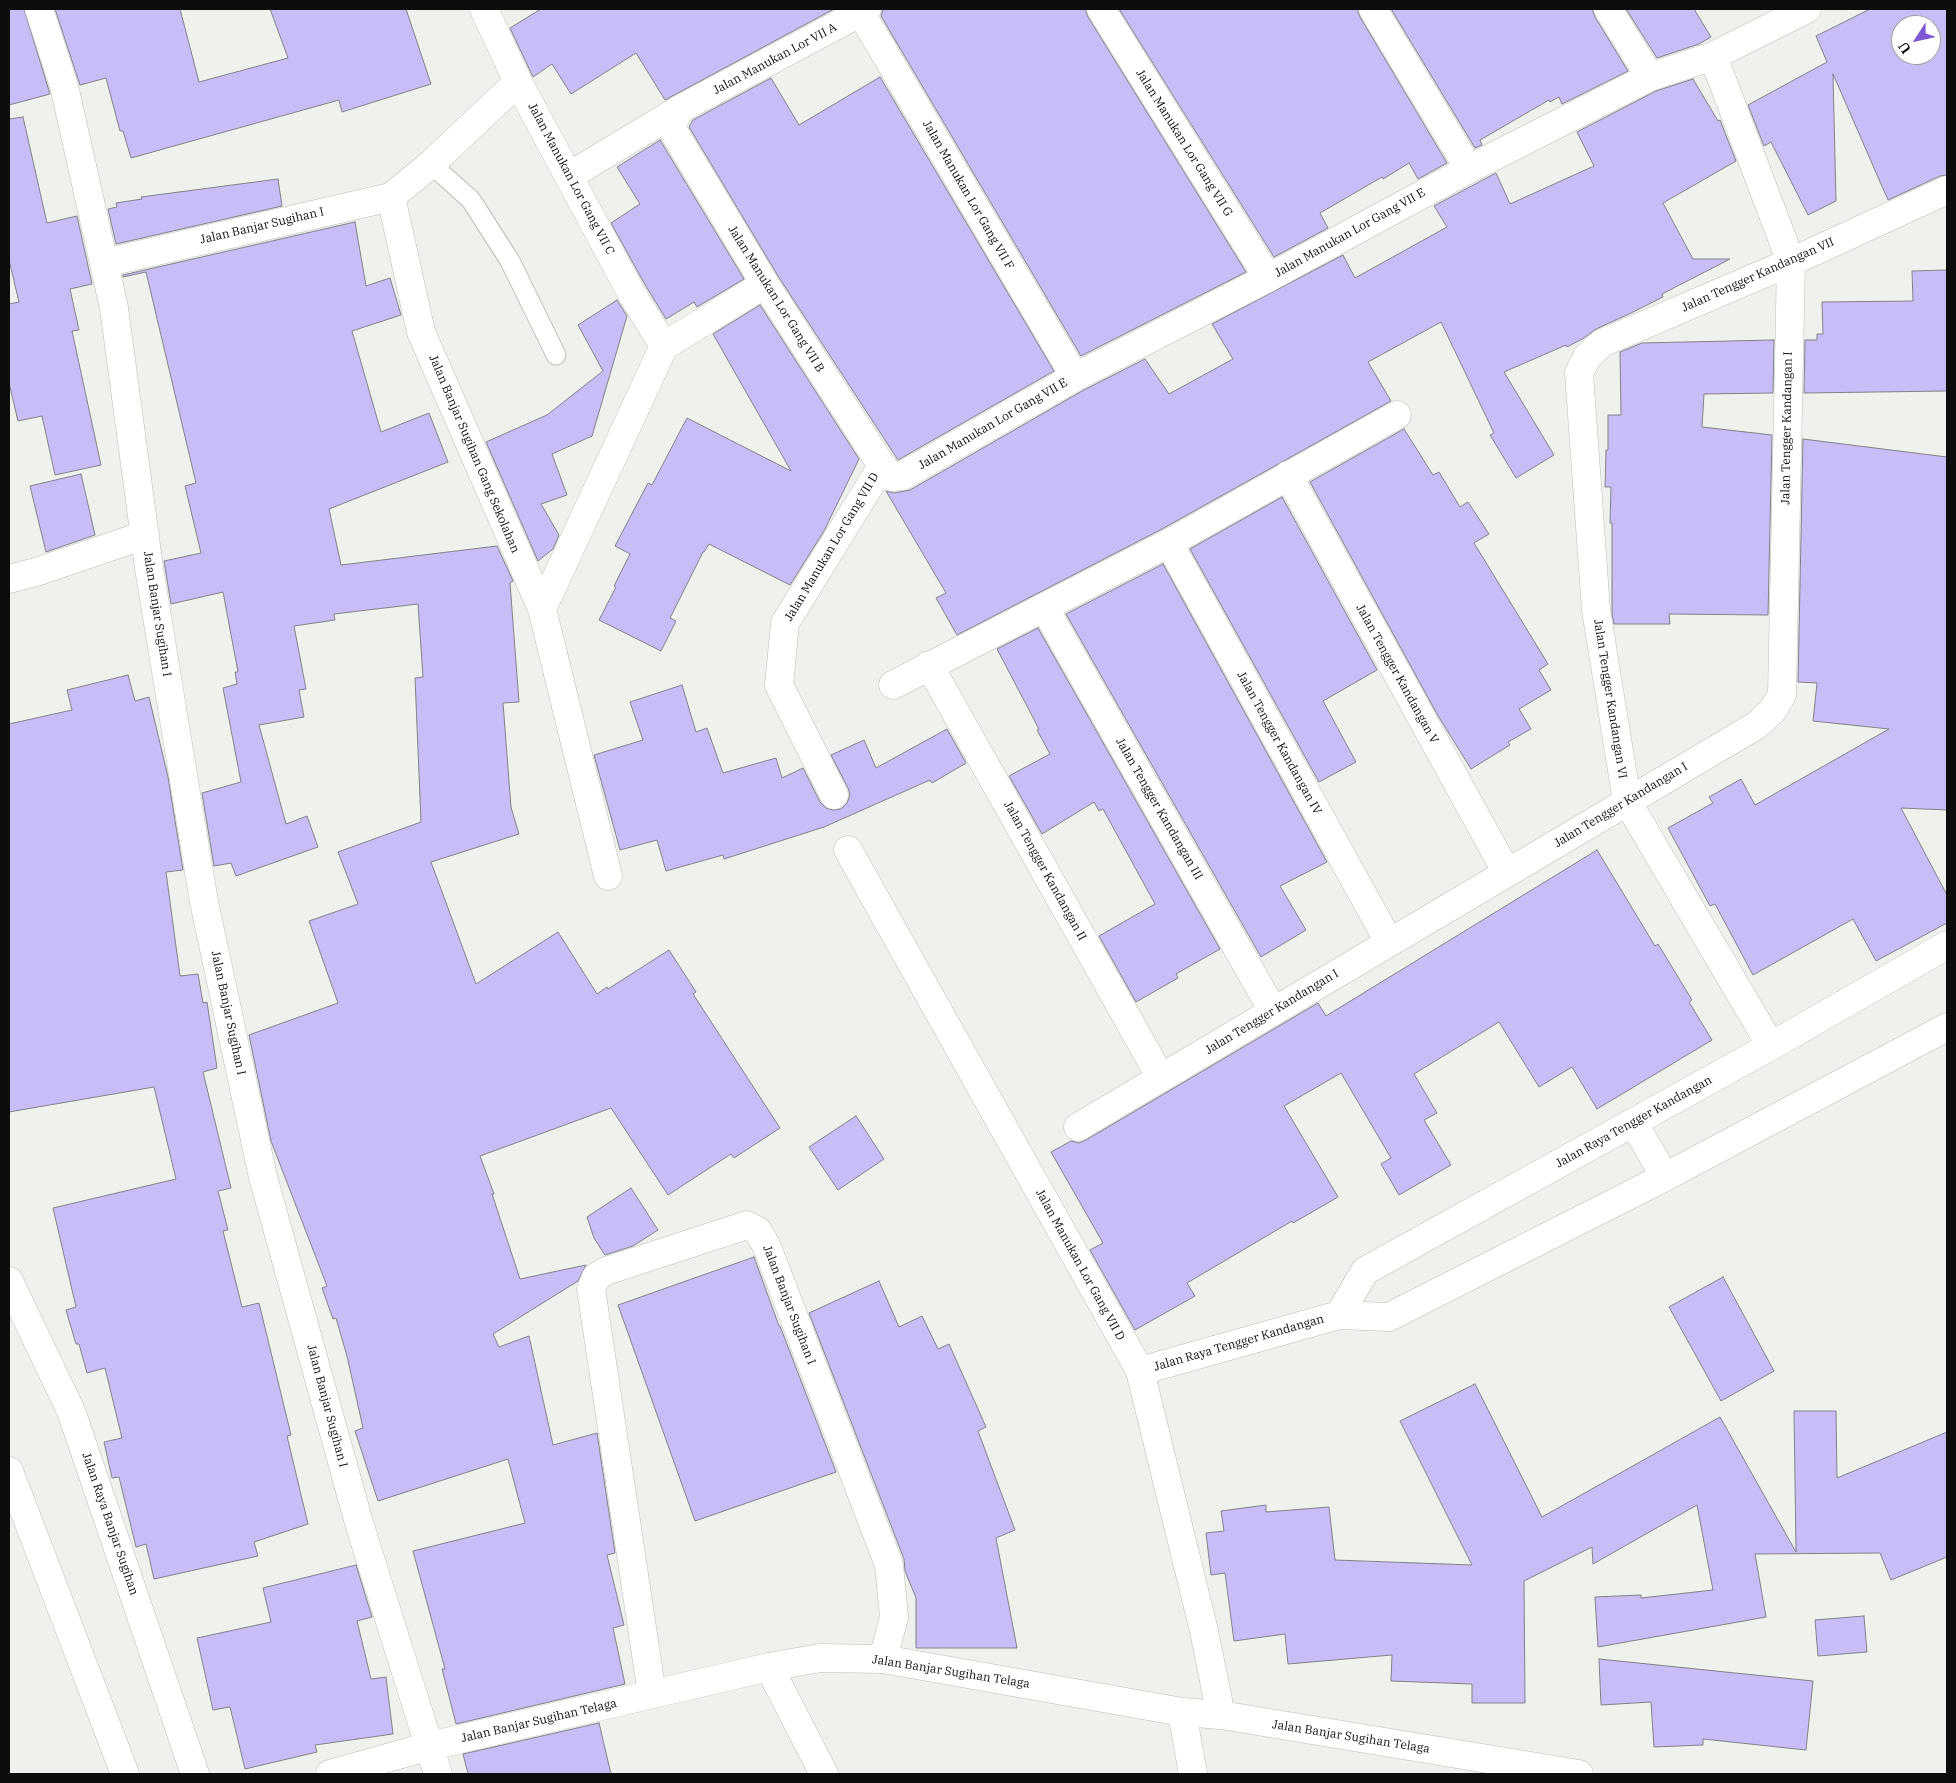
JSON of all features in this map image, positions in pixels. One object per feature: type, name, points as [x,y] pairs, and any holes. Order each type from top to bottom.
[{"type":"street","name":"Jalan Banjar Sugihan I","points":[[39,9],[64,86],[114,308],[145,535],[204,902],[263,1177],[359,1523],[438,1774]]},
{"type":"street","name":"Jalan Manukan Lor Gang VII C","points":[[484,9],[518,82],[633,296],[664,346]]},
{"type":"street","name":"Jalan Manukan Lor Gang VII G","points":[[1101,9],[1268,278]]},
{"type":"street","points":[[1373,9],[1468,169]]},
{"type":"street","points":[[1608,9],[1650,77]]},
{"type":"street","name":"Jalan Manukan Lor Gang VII E","points":[[892,471],[1268,278],[1468,169],[1650,77],[1713,56],[1807,9]]},
{"type":"street","name":"Jalan Manukan Lor VII A","points":[[569,176],[682,108],[864,11]]},
{"type":"street","name":"Jalan Manukan Lor Gang VII F","points":[[864,11],[1075,377]]},
{"type":"street","points":[[1713,56],[1790,262]]},
{"type":"street","points":[[391,197],[431,164],[518,82]]},
{"type":"street","name":"Jalan Manukan Lor Gang VII B","points":[[682,108],[675,118],[672,129],[765,284],[892,471]]},
{"type":"street","name":"Jalan Tengger Kandangan VII","points":[[1579,373],[1587,357],[1602,343],[1790,262],[1947,190]]},
{"type":"street","name":"Jalan Banjar Sugihan I","points":[[104,262],[391,197]]},
{"type":"street","name":"Jalan Banjar Sugihan Gang Sekolahan","points":[[391,197],[421,332],[542,610],[608,876]]},
{"type":"street","name":"Jalan Tengger Kandangan I","points":[[1078,1127],[1757,725],[1772,712],[1782,695],[1790,262]]},
{"type":"street","points":[[542,610],[664,346],[765,284]]},
{"type":"street","name":"Jalan Tengger Kandangan VI","points":[[1579,373],[1596,610],[1627,801],[1771,1046]]},
{"type":"street","points":[[893,685],[1168,543],[1397,415]]},
{"type":"street","name":"Jalan Manukan Lor Gang VII D","points":[[834,795],[779,684],[785,623],[892,471]]},
{"type":"street","name":"Jalan Tengger Kandangan V","points":[[1288,475],[1507,873]]},
{"type":"street","points":[[9,579],[36,572],[145,535]]},
{"type":"street","name":"Jalan Tengger Kandangan IV","points":[[1168,543],[1389,942]]},
{"type":"street","name":"Jalan Tengger Kandangan III","points":[[1044,608],[1273,1011]]},
{"type":"street","name":"Jalan Tengger Kandangan II","points":[[929,665],[1161,1078]]},
{"type":"street","name":"Jalan Manukan Lor Gang VII D","points":[[848,850],[1140,1371],[1204,1631],[1221,1715]]},
{"type":"street","name":"Jalan Raya Tengger Kandangan","points":[[1339,1314],[1364,1271],[1771,1046],[1947,946]]},
{"type":"street","name":"Jalan Raya Tengger Kandangan","points":[[1140,1371],[1339,1314],[1389,1317],[1665,1177],[1947,1027]]},
{"type":"street","points":[[1633,1122],[1665,1177]]},
{"type":"street","name":"Jalan Banjar Sugihan I","points":[[652,1694],[591,1289],[596,1277],[606,1270],[747,1225],[758,1231],[767,1246],[889,1565],[894,1617],[883,1659]]},
{"type":"street","name":"Jalan Raya Banjar Sugihan","points":[[9,1281],[71,1411],[195,1774]]},
{"type":"street","points":[[9,1471],[125,1774]]},
{"type":"street","name":"Jalan Banjar Sugihan Telaga","points":[[330,1774],[430,1746],[769,1667],[820,1658],[883,1659],[1182,1712],[1221,1715],[1579,1774]]},
{"type":"street","points":[[769,1667],[824,1774]]},
{"type":"street","points":[[1182,1712],[1193,1774]]},
{"type":"lane","points":[[431,164],[471,200],[510,261],[556,356]]},
{"type":"building","points":[[9,9],[24,9],[50,94],[9,105]]},
{"type":"building","points":[[55,9],[180,9],[199,82],[288,58],[270,9],[406,9],[431,84],[342,112],[339,100],[131,158],[123,131],[120,131],[106,78],[80,85]]},
{"type":"building","points":[[541,9],[834,9],[665,100],[636,53],[571,94],[552,64],[533,77],[510,28]]},
{"type":"building","points":[[883,9],[1085,9],[1088,17],[1246,272],[1081,356],[881,16]]},
{"type":"building","points":[[1119,9],[1357,9],[1447,163],[1418,179],[1409,163],[1383,179],[1382,177],[1320,213],[1328,228],[1274,257]]},
{"type":"building","points":[[1391,9],[1592,9],[1628,71],[1562,104],[1559,97],[1550,102],[1549,100],[1480,140],[1482,145],[1475,148]]},
{"type":"building","points":[[1626,9],[1694,9],[1711,37],[1699,44],[1657,58]]},
{"type":"building","points":[[1870,9],[1947,9],[1947,175],[1940,176],[1888,200],[1833,74],[1836,201],[1808,215],[1771,142],[1764,146],[1748,105],[1827,62],[1816,36]]},
{"type":"building","points":[[880,77],[1054,371],[898,460],[778,276],[689,127],[693,120],[771,78],[799,125]]},
{"type":"building","points":[[1693,79],[1718,121],[1720,120],[1736,161],[1663,203],[1693,259],[1730,259],[1662,294],[1663,297],[1596,329],[1567,347],[1566,345],[1504,372],[1554,455],[1516,478],[1490,435],[1494,433],[1441,322],[1368,362],[1391,401],[1162,529],[957,635],[936,598],[946,593],[886,491],[894,493],[910,490],[1082,391],[1145,359],[1169,394],[1233,359],[1212,324],[1343,255],[1355,278],[1447,227],[1434,206],[1496,173],[1510,204],[1594,166],[1577,132],[1656,91]]},
{"type":"building","points":[[23,117],[47,223],[77,216],[92,284],[70,289],[79,330],[72,331],[101,465],[55,475],[42,416],[18,421],[9,383],[9,304],[19,302],[9,260],[9,119]]},
{"type":"building","points":[[660,140],[744,279],[697,307],[694,302],[666,319],[611,223],[640,204],[617,167]]},
{"type":"building","points":[[278,179],[282,206],[116,244],[108,209],[117,207],[116,203],[142,199],[141,197]]},
{"type":"building","points":[[355,222],[366,286],[390,278],[401,315],[352,331],[381,432],[429,413],[448,462],[329,509],[341,565],[497,546],[513,581],[510,583],[519,702],[503,703],[511,807],[519,834],[431,862],[476,984],[558,932],[597,994],[669,950],[696,992],[693,994],[780,1128],[734,1158],[731,1154],[668,1195],[611,1108],[480,1156],[494,1194],[492,1194],[520,1279],[586,1265],[578,1281],[493,1334],[499,1347],[529,1336],[553,1445],[597,1433],[615,1553],[607,1555],[624,1625],[613,1628],[625,1684],[456,1724],[442,1669],[445,1669],[413,1551],[525,1523],[508,1459],[378,1501],[355,1431],[363,1428],[347,1356],[336,1318],[333,1319],[322,1288],[327,1286],[271,1141],[249,1035],[338,1003],[309,921],[358,904],[338,852],[421,822],[415,678],[423,677],[418,604],[334,614],[335,620],[294,626],[306,689],[299,690],[304,717],[259,725],[286,824],[307,816],[318,847],[236,876],[231,863],[214,866],[202,793],[241,782],[223,688],[237,684],[235,672],[238,672],[223,592],[171,604],[164,561],[201,553],[185,486],[196,483],[146,272],[123,277],[123,275]]},
{"type":"building","points":[[1947,270],[1947,391],[1804,393],[1805,340],[1817,340],[1817,334],[1823,334],[1822,302],[1913,301],[1912,271]]},
{"type":"building","points":[[617,300],[627,316],[592,436],[552,454],[567,495],[541,504],[559,535],[553,549],[538,561],[486,442],[547,415],[603,371],[578,325]]},
{"type":"building","points":[[760,305],[859,459],[824,531],[790,585],[709,544],[703,552],[670,618],[676,621],[661,651],[599,620],[630,554],[615,546],[648,483],[652,485],[687,418],[791,471],[713,334]]},
{"type":"building","points":[[1774,340],[1773,393],[1704,394],[1702,427],[1772,435],[1768,615],[1669,614],[1670,624],[1614,624],[1612,614],[1612,523],[1610,523],[1611,487],[1605,487],[1608,415],[1621,415],[1620,352],[1642,343]]},
{"type":"building","points":[[1404,429],[1433,475],[1439,472],[1460,507],[1468,502],[1489,534],[1474,543],[1548,664],[1539,670],[1551,690],[1519,709],[1531,729],[1508,742],[1510,745],[1471,769],[1437,714],[1310,482]]},
{"type":"building","points":[[1803,439],[1947,457],[1947,810],[1901,808],[1947,895],[1947,923],[1876,961],[1853,919],[1753,975],[1715,904],[1710,906],[1668,828],[1713,803],[1709,797],[1741,779],[1755,805],[1889,729],[1813,721],[1817,683],[1798,682]]},
{"type":"building","points":[[81,474],[95,535],[46,552],[30,486]]},
{"type":"building","points":[[1282,497],[1377,670],[1323,701],[1356,762],[1319,782],[1190,549]]},
{"type":"building","points":[[1163,564],[1327,862],[1280,886],[1306,930],[1261,957],[1066,614]]},
{"type":"building","points":[[1038,628],[1220,949],[1176,974],[1178,978],[1136,1002],[1099,936],[1155,904],[1103,809],[1099,811],[1094,802],[1042,834],[1009,776],[1050,754],[997,649]]},
{"type":"building","points":[[128,675],[135,701],[149,697],[168,777],[183,870],[166,872],[180,976],[198,974],[203,1003],[207,1002],[217,1068],[203,1072],[231,1188],[218,1191],[228,1230],[223,1231],[242,1307],[259,1303],[291,1435],[287,1436],[308,1524],[254,1542],[258,1556],[154,1579],[146,1544],[136,1547],[119,1477],[112,1478],[104,1442],[122,1438],[105,1368],[87,1373],[79,1344],[76,1344],[66,1310],[76,1307],[53,1208],[176,1179],[154,1087],[9,1112],[9,724],[72,710],[67,690]]},
{"type":"building","points":[[682,685],[696,732],[707,728],[723,773],[776,758],[782,778],[803,768],[820,802],[826,808],[833,810],[841,809],[847,803],[850,795],[831,755],[864,740],[876,768],[947,729],[966,763],[932,783],[930,780],[824,827],[724,859],[723,855],[666,871],[657,840],[620,850],[594,755],[643,740],[630,702]]},
{"type":"building","points":[[1597,850],[1655,946],[1658,944],[1692,1000],[1689,1002],[1712,1040],[1597,1109],[1572,1067],[1539,1087],[1499,1022],[1414,1074],[1437,1113],[1424,1120],[1451,1165],[1399,1195],[1381,1164],[1391,1158],[1341,1073],[1284,1106],[1338,1197],[1293,1223],[1292,1221],[1187,1283],[1195,1296],[1135,1330],[1090,1250],[1103,1243],[1051,1152],[1071,1141],[1079,1143],[1086,1140],[1318,1003],[1326,1016]]},
{"type":"building","points":[[856,1116],[884,1159],[838,1190],[809,1147]]},
{"type":"building","points":[[631,1188],[658,1230],[633,1246],[605,1255],[594,1238],[587,1217]]},
{"type":"building","points":[[754,1257],[836,1472],[695,1521],[618,1305]]},
{"type":"building","points":[[1723,1277],[1774,1371],[1721,1401],[1669,1307]]},
{"type":"building","points":[[879,1281],[899,1327],[922,1316],[938,1349],[949,1344],[986,1427],[978,1431],[1015,1530],[996,1538],[1017,1648],[916,1648],[916,1598],[905,1571],[904,1559],[809,1313]]},
{"type":"building","points":[[1475,1384],[1542,1517],[1720,1417],[1796,1552],[1794,1411],[1836,1411],[1837,1478],[1947,1432],[1947,1557],[1891,1580],[1880,1553],[1755,1554],[1766,1617],[1598,1647],[1595,1597],[1641,1595],[1641,1598],[1713,1590],[1697,1505],[1593,1564],[1592,1547],[1524,1581],[1525,1703],[1472,1703],[1472,1684],[1391,1681],[1392,1655],[1288,1664],[1285,1634],[1234,1641],[1225,1573],[1211,1575],[1206,1533],[1224,1531],[1221,1511],[1266,1505],[1266,1512],[1329,1507],[1335,1560],[1472,1565],[1400,1421]]},
{"type":"building","points":[[356,1565],[372,1617],[357,1621],[371,1679],[386,1677],[393,1734],[315,1745],[317,1752],[245,1769],[230,1707],[213,1710],[197,1638],[271,1622],[263,1588]]},
{"type":"building","points":[[1864,1616],[1867,1652],[1818,1656],[1815,1620]]},
{"type":"building","points":[[1599,1659],[1813,1681],[1806,1750],[1703,1739],[1703,1745],[1654,1747],[1651,1702],[1601,1705]]},
{"type":"building","points":[[599,1723],[611,1774],[468,1774],[463,1754]]}]
